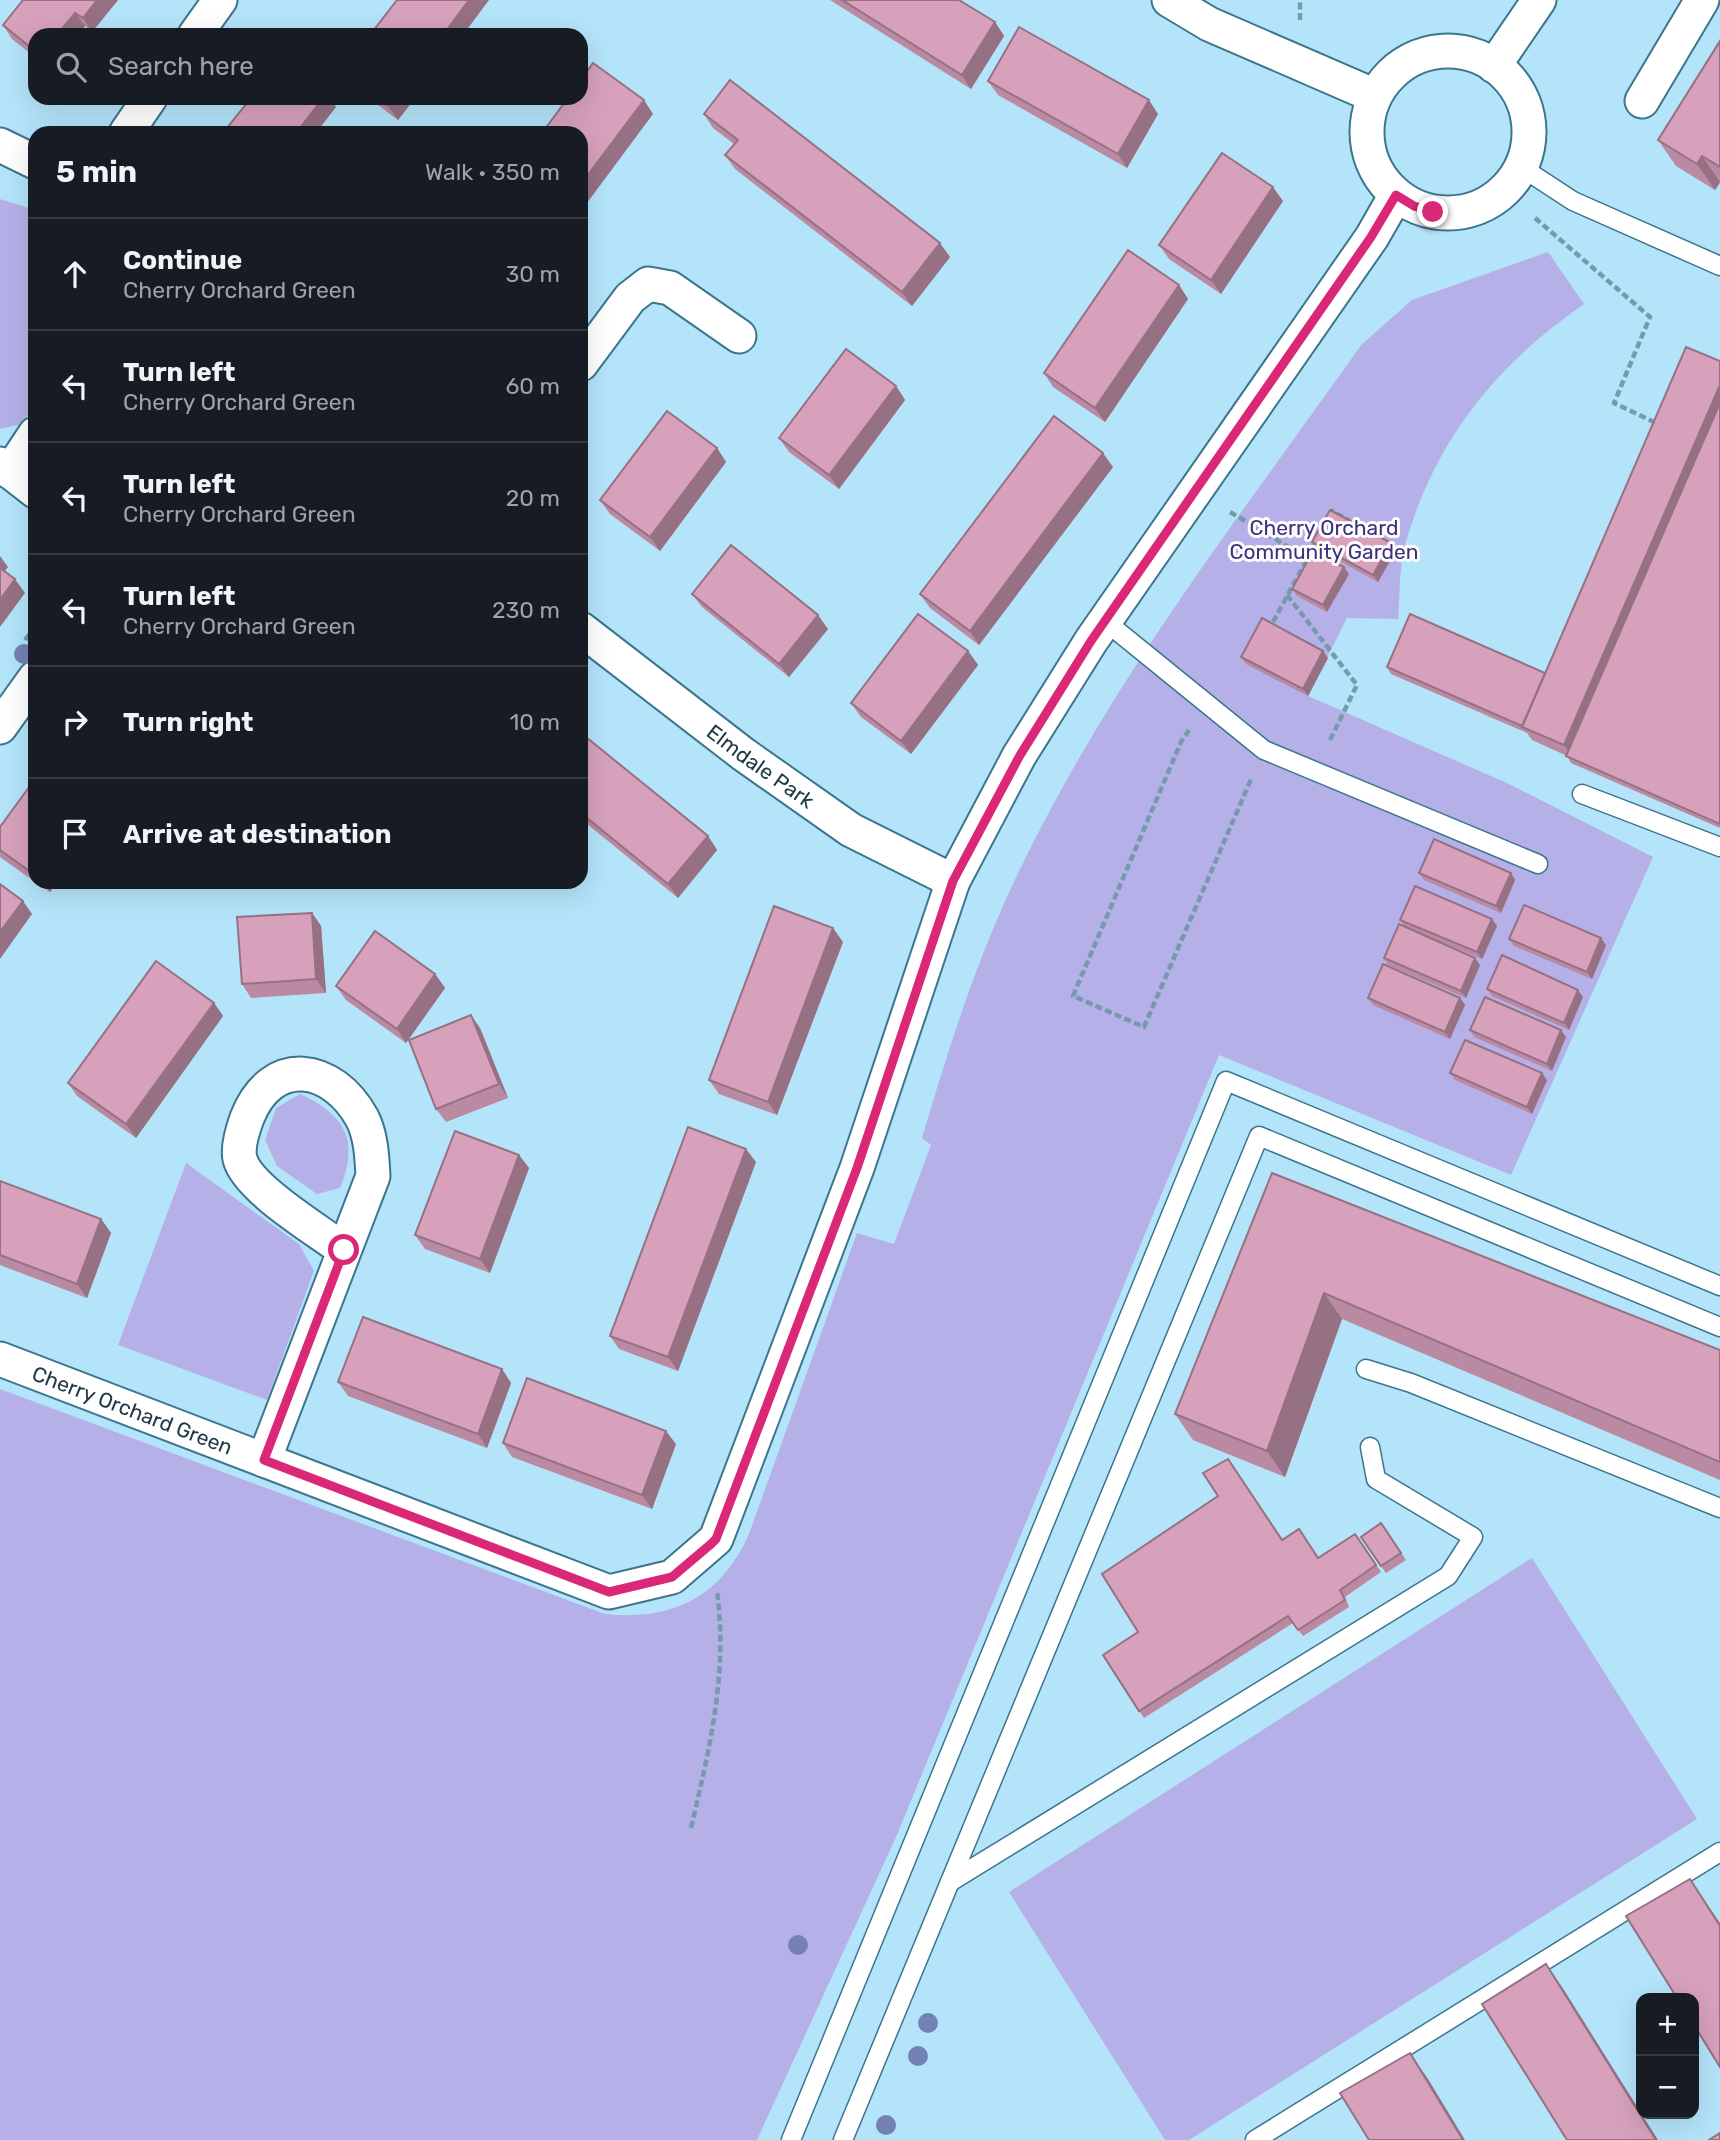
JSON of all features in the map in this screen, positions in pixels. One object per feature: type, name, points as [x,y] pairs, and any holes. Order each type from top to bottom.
[{"type":"street","points":[[200,28],[220,0]]},
{"type":"street","points":[[1169,0],[1209,24],[1375,96]]},
{"type":"street","points":[[1494,66],[1539,0]]},
{"type":"street","points":[[1642,101],[1702,0]]},
{"type":"street","points":[[1438,52],[1461,52],[1494,66],[1512,84],[1524,106],[1528,139],[1513,178],[1479,207],[1449,213],[1414,206],[1396,195],[1380,177],[1368,151],[1367,123],[1375,96],[1399,67],[1438,52]]},
{"type":"street","points":[[130,126],[145,105]]},
{"type":"street","points":[[0,145],[28,159]]},
{"type":"street","name":"Cherry Orchard Green","points":[[0,1359],[609,1592],[672,1577],[716,1539],[857,1168],[953,881],[1019,757],[1105,621],[1371,237],[1396,195]]},
{"type":"street","points":[[588,355],[630,298],[648,284],[670,288],[739,336]]},
{"type":"street","points":[[15,475],[28,448]]},
{"type":"street","name":"Elmdale Park","points":[[588,634],[743,754],[851,830],[953,881]]},
{"type":"street","points":[[0,727],[28,688]]},
{"type":"street","points":[[264,1460],[373,1176],[371,1148],[363,1119],[332,1083],[309,1073],[291,1074],[271,1082],[253,1102],[242,1132],[240,1159],[255,1182],[344,1250]]},
{"type":"lane","points":[[1513,178],[1573,201],[1720,266]]},
{"type":"lane","points":[[1105,621],[1264,750],[1538,864]]},
{"type":"lane","points":[[1582,794],[1720,846]]},
{"type":"lane","points":[[791,2140],[1226,1081],[1720,1286]]},
{"type":"lane","points":[[843,2140],[1259,1136],[1720,1326]]},
{"type":"lane","points":[[1366,1369],[1411,1383],[1720,1508]]},
{"type":"lane","points":[[950,1882],[1448,1576],[1473,1537],[1376,1479],[1370,1447]]},
{"type":"lane","points":[[1255,2140],[1720,1852]]},
{"type":"path","points":[[1513,178],[1650,317],[1614,403],[1667,428]]},
{"type":"path","points":[[1198,486],[1238,518],[1307,558]]},
{"type":"path","points":[[1326,523],[1332,511],[1353,523]]},
{"type":"path","points":[[1273,622],[1320,535]]},
{"type":"path","points":[[1287,595],[1357,685],[1314,771]]},
{"type":"path","points":[[1208,705],[1181,742],[1073,996],[1144,1027],[1264,750]]},
{"type":"path","points":[[691,1828],[716,1719],[722,1625],[711,1544]]},
{"type":"green space","points":[[0,199],[28,208],[28,416],[18,425],[0,429]]},
{"type":"green space","name":"Cherry Orchard Community Garden","points":[[1548,252],[1584,304],[1523,353],[1473,408],[1433,472],[1418,507],[1403,554],[1398,619],[1347,618],[1308,696],[1509,784],[1653,857],[1511,1175],[1219,1055],[896,1837],[757,2140],[0,2140],[0,1389],[605,1614],[630,1615],[673,1608],[709,1589],[738,1556],[749,1534],[857,1233],[894,1244],[931,1145],[922,1138],[955,1032],[993,928],[1024,861],[1098,725],[1182,596],[1362,344],[1412,300]]},
{"type":"green space","points":[[300,1094],[328,1111],[338,1120],[344,1131],[349,1156],[340,1188],[317,1194],[277,1166],[265,1140],[276,1108]]},
{"type":"green space","points":[[186,1163],[299,1244],[314,1271],[267,1400],[118,1345]]},
{"type":"green space","points":[[1532,1558],[1697,1819],[1189,2140],[1165,2140],[1009,1892]]},
{"type":"building","points":[[23,0],[97,0],[83,18],[75,13],[63,28],[28,28],[28,45],[3,25]]},
{"type":"building","points":[[397,0],[469,0],[448,28],[375,28]]},
{"type":"building","points":[[842,0],[959,0],[995,22],[962,75]]},
{"type":"building","points":[[1019,27],[1149,100],[1118,154],[988,81]]},
{"type":"building","points":[[1720,41],[1720,167],[1702,156],[1697,164],[1658,140]]},
{"type":"building","points":[[593,63],[644,100],[588,175],[588,126],[547,126],[563,105],[588,105],[588,70]]},
{"type":"building","points":[[730,80],[940,243],[902,292],[725,155],[738,140],[704,114]]},
{"type":"building","points":[[245,105],[318,105],[301,126],[229,126]]},
{"type":"building","points":[[1222,153],[1273,187],[1211,280],[1159,245]]},
{"type":"building","points":[[1128,250],[1179,285],[1095,408],[1044,373]]},
{"type":"building","points":[[1686,347],[1720,361],[1720,385],[1564,745],[1522,727]]},
{"type":"building","points":[[846,349],[896,386],[829,475],[779,438]]},
{"type":"building","points":[[1720,403],[1720,824],[1566,756]]},
{"type":"building","points":[[667,411],[717,448],[650,537],[600,500]]},
{"type":"building","points":[[1054,416],[1103,453],[970,631],[920,594]]},
{"type":"building","points":[[1330,510],[1391,543],[1373,575],[1312,542]]},
{"type":"building","points":[[731,545],[818,615],[779,664],[692,594]]},
{"type":"building","points":[[1313,551],[1344,567],[1323,605],[1292,589]]},
{"type":"building","points":[[0,568],[15,579],[0,600]]},
{"type":"building","points":[[918,614],[968,651],[901,741],[851,703]]},
{"type":"building","points":[[1410,614],[1545,673],[1522,726],[1387,667]]},
{"type":"building","points":[[1262,618],[1323,651],[1303,689],[1241,657]]},
{"type":"building","points":[[588,739],[708,836],[668,884],[588,819]]},
{"type":"building","points":[[28,789],[28,870],[0,850],[0,827]]},
{"type":"building","points":[[1434,839],[1511,873],[1496,906],[1419,873]]},
{"type":"building","points":[[0,884],[23,901],[0,932]]},
{"type":"building","points":[[1415,886],[1492,919],[1477,952],[1400,920]]},
{"type":"building","points":[[1524,905],[1601,938],[1587,972],[1509,939]]},
{"type":"building","points":[[774,906],[833,928],[768,1102],[709,1080]]},
{"type":"building","points":[[312,913],[316,979],[242,984],[237,917]]},
{"type":"building","points":[[1399,924],[1475,958],[1461,991],[1384,958]]},
{"type":"building","points":[[375,931],[435,974],[397,1029],[336,986]]},
{"type":"building","points":[[1502,955],[1578,990],[1564,1023],[1487,989]]},
{"type":"building","points":[[156,961],[214,1003],[126,1124],[68,1083]]},
{"type":"building","points":[[1383,964],[1460,998],[1445,1032],[1368,998]]},
{"type":"building","points":[[1485,997],[1561,1030],[1547,1064],[1470,1030]]},
{"type":"building","points":[[471,1015],[499,1084],[436,1109],[409,1040]]},
{"type":"building","points":[[1465,1040],[1542,1073],[1527,1107],[1450,1073]]},
{"type":"building","points":[[688,1127],[746,1149],[668,1357],[610,1336]]},
{"type":"building","points":[[455,1131],[519,1155],[480,1259],[415,1235]]},
{"type":"building","points":[[1272,1173],[1720,1350],[1720,1462],[1324,1293],[1267,1451],[1175,1414]]},
{"type":"building","points":[[0,1181],[101,1219],[77,1284],[0,1255]]},
{"type":"building","points":[[363,1317],[502,1369],[478,1434],[338,1382]]},
{"type":"building","points":[[527,1378],[666,1431],[642,1495],[503,1443]]},
{"type":"building","points":[[1228,1459],[1282,1540],[1299,1529],[1318,1558],[1355,1534],[1376,1565],[1340,1590],[1345,1600],[1298,1630],[1288,1616],[1139,1711],[1103,1655],[1138,1632],[1102,1574],[1218,1496],[1203,1473]]},
{"type":"building","points":[[1381,1523],[1401,1553],[1381,1566],[1361,1537]]},
{"type":"building","points":[[1690,1879],[1720,1926],[1720,2067],[1699,2033],[1699,1993],[1674,1993],[1626,1916]]},
{"type":"building","points":[[1546,1964],[1636,2108],[1636,2119],[1643,2119],[1656,2140],[1567,2140],[1482,2004]]},
{"type":"building","points":[[1410,2053],[1463,2140],[1369,2140],[1340,2093]]},
{"type":"building","points":[[1720,2133],[1720,2140],[1709,2140]]},
{"type":"route","points":[[344,1250],[264,1460],[609,1592],[672,1577],[711,1544],[716,1539],[857,1168],[953,881],[1019,757],[1091,641],[1371,237],[1396,195],[1414,206],[1433,212]]}]
